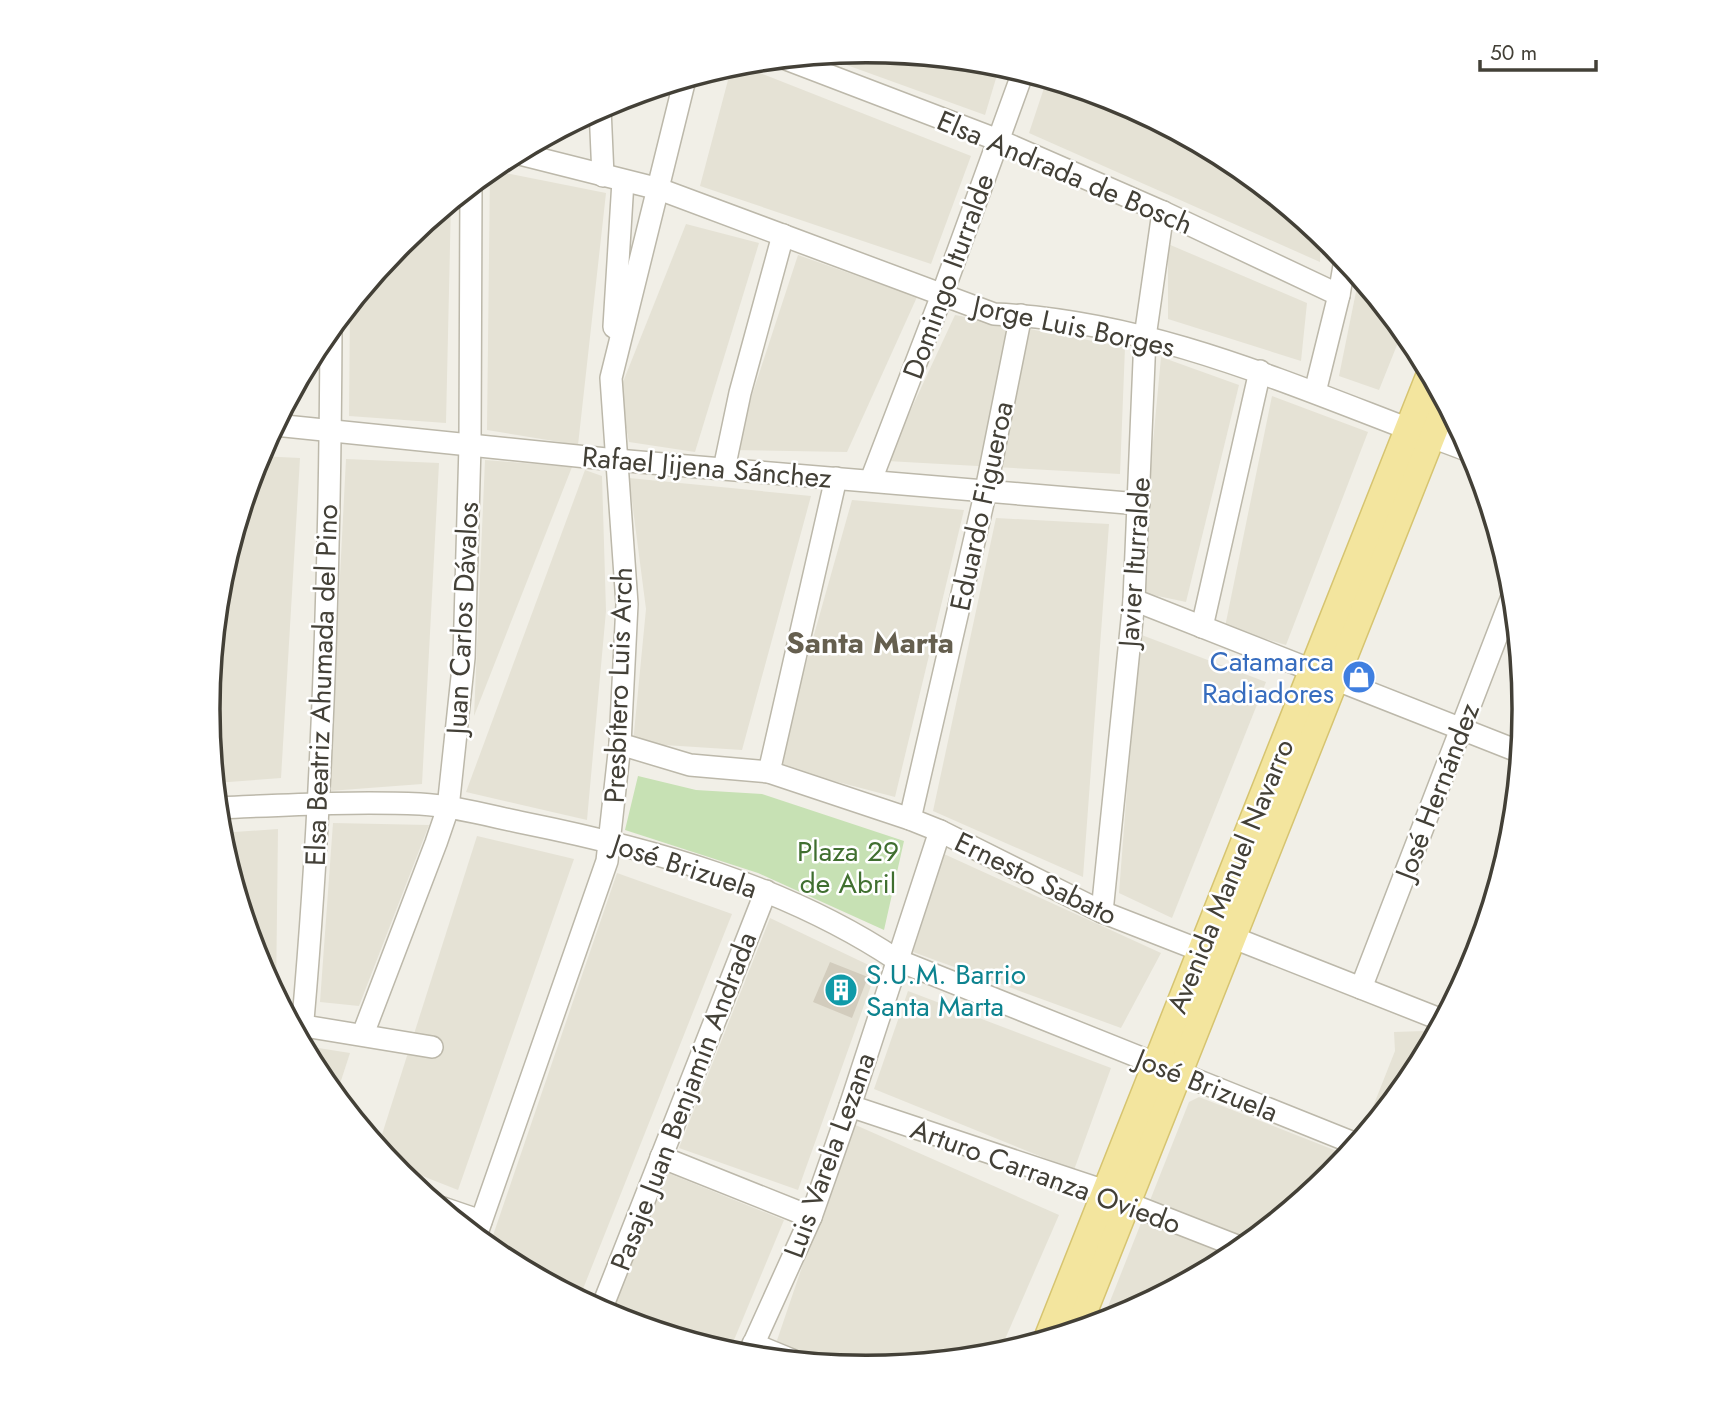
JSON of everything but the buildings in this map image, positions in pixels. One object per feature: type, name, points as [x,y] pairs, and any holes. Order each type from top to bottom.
[{"type":"main road","name":"Avenida Manuel Navarro","points":[[1053,1327],[1116,1197],[1166,1069],[1202,951],[1323,676],[1421,433],[1427,391]]},
{"type":"main road","name":"Avenida Manuel Navarro","points":[[1421,433],[1439,411]]},
{"type":"main road","name":"Avenida Manuel Navarro","points":[[1166,1069],[1234,938],[1323,676]]},
{"type":"main road","name":"Avenida Manuel Navarro","points":[[1080,1319],[1116,1197]]},
{"type":"street","name":"Elsa Andrada de Bosch","points":[[805,66],[998,140],[1163,212],[1339,295]]},
{"type":"street","name":"Domingo Iturralde","points":[[871,480],[1019,82]]},
{"type":"street","name":"Presbítero Luis Arch","points":[[479,1226],[607,861],[611,841],[620,744],[627,604],[611,378],[682,90]]},
{"type":"street","points":[[602,120],[613,178],[611,378]]},
{"type":"street","name":"Jorge Luis Borges","points":[[532,157],[659,189],[994,314],[1021,315],[1145,337],[1260,371],[1456,446]]},
{"type":"street","name":"Juan Carlos Dávalos","points":[[363,1034],[448,808],[464,658],[470,445],[471,198]]},
{"type":"street","name":"Javier Iturralde","points":[[1102,912],[1134,600],[1145,337],[1163,212]]},
{"type":"street","points":[[724,469],[740,393],[783,234]]},
{"type":"street","points":[[1315,392],[1343,273]]},
{"type":"street","name":"Eduardo Figueroa","points":[[911,819],[986,490],[1021,315]]},
{"type":"street","name":"Elsa Beatriz Ahumada del Pino","points":[[299,1018],[319,804],[331,431],[331,347]]},
{"type":"street","points":[[1202,627],[1260,371]]},
{"type":"street","name":"Rafael Jijena Sánchez","points":[[286,426],[616,460],[1139,504]]},
{"type":"street","points":[[769,772],[836,478]]},
{"type":"street","points":[[1134,600],[1511,749]]},
{"type":"street","name":"José Hernández","points":[[1361,988],[1505,616]]},
{"type":"street","name":"Ernesto Sabato","points":[[620,744],[690,765],[769,772],[911,819],[1102,912],[1202,951]]},
{"type":"street","name":"José Brizuela","points":[[228,808],[421,804],[611,841],[766,891],[864,938],[897,960],[1347,1140]]},
{"type":"street","name":"Luis Varela Lezana","points":[[752,1345],[811,1217],[850,1107],[940,831]]},
{"type":"street","name":"Pasaje Juan Benjamín Andrada","points":[[605,1300],[766,891]]},
{"type":"street","points":[[1202,951],[1234,938],[1433,1017]]},
{"type":"street","points":[[307,1031],[363,1034],[432,1046]]},
{"type":"street","name":"Arturo Carranza Oviedo","points":[[850,1107],[1116,1197],[1229,1243]]},
{"type":"street","points":[[661,1157],[811,1217]]},
{"type":"shaded area","points":[[843,64],[908,64],[997,76],[985,115]]},
{"type":"shaded area","points":[[758,72],[971,156],[931,264],[700,186],[729,78]]},
{"type":"shaded area","points":[[1044,88],[1113,112],[1189,150],[1259,196],[1320,250],[1320,262],[1029,133]]},
{"type":"shaded area","points":[[505,173],[606,193],[578,445],[487,430],[490,184]]},
{"type":"shaded area","points":[[451,214],[446,423],[349,416],[350,320],[409,252]]},
{"type":"shaded area","points":[[686,224],[759,243],[695,452],[629,442],[619,392]]},
{"type":"shaded area","points":[[1168,244],[1307,303],[1301,361],[1168,319]]},
{"type":"shaded area","points":[[798,255],[917,297],[847,452],[734,450]]},
{"type":"shaded area","points":[[1357,289],[1398,343],[1379,390],[1339,376]]},
{"type":"shaded area","points":[[955,315],[1125,347],[1120,474],[887,461]]},
{"type":"shaded area","points":[[1161,357],[1239,385],[1186,602],[1139,592]]},
{"type":"shaded area","points":[[1272,396],[1368,432],[1286,645],[1225,627]]},
{"type":"shaded area","points":[[271,457],[300,458],[281,778],[225,782],[221,751],[221,667],[232,583],[254,501]]},
{"type":"shaded area","points":[[346,459],[439,463],[422,784],[329,791]]},
{"type":"shaded area","points":[[485,460],[572,467],[474,716]]},
{"type":"shaded area","points":[[585,470],[602,476],[606,611],[587,820],[466,792]]},
{"type":"shaded area","points":[[629,478],[811,496],[742,750],[633,743],[646,609]]},
{"type":"shaded area","points":[[852,500],[964,510],[895,797],[777,766]]},
{"type":"shaded area","points":[[996,518],[1109,524],[1083,877],[933,811]]},
{"type":"shaded area","points":[[1139,634],[1266,682],[1172,918],[1119,893]]},
{"type":"shaded area","points":[[333,823],[429,825],[359,1006],[320,1002]]},
{"type":"shaded area","points":[[278,829],[276,972],[254,917],[232,832]]},
{"type":"shaded area","points":[[477,836],[574,859],[458,1190],[418,1174],[381,1136]]},
{"type":"shaded area","points":[[944,854],[1161,953],[1121,1028],[913,952]]},
{"type":"shaded area","points":[[617,873],[732,914],[583,1289],[493,1236]]},
{"type":"shaded area","points":[[770,918],[877,969],[798,1190],[679,1148]]},
{"type":"shaded area","points":[[908,991],[1111,1068],[1074,1170],[874,1089]]},
{"type":"shaded area","points":[[1394,1032],[1425,1032],[1371,1112],[1395,1051]]},
{"type":"shaded area","points":[[317,1048],[350,1053],[340,1084]]},
{"type":"shaded area","points":[[1199,1097],[1337,1151],[1292,1195],[1225,1246],[1152,1288],[1107,1308],[1189,1102]]},
{"type":"shaded area","points":[[851,1123],[1059,1215],[1005,1340],[908,1354],[824,1354],[774,1348]]},
{"type":"shaded area","points":[[668,1173],[784,1220],[733,1341],[658,1321],[615,1304]]},
{"type":"green space","name":"Plaza 29 de Abril","points":[[638,776],[696,790],[762,794],[904,841],[884,930],[758,873],[625,830]]},
{"type":"place","name":"Catamarca Radiadores","points":[[1359,677]]},
{"type":"place","name":"S.U.M. Barrio Santa Marta","points":[[841,990]]},
{"type":"district","name":"Santa Marta","points":[[870,643]]}]
